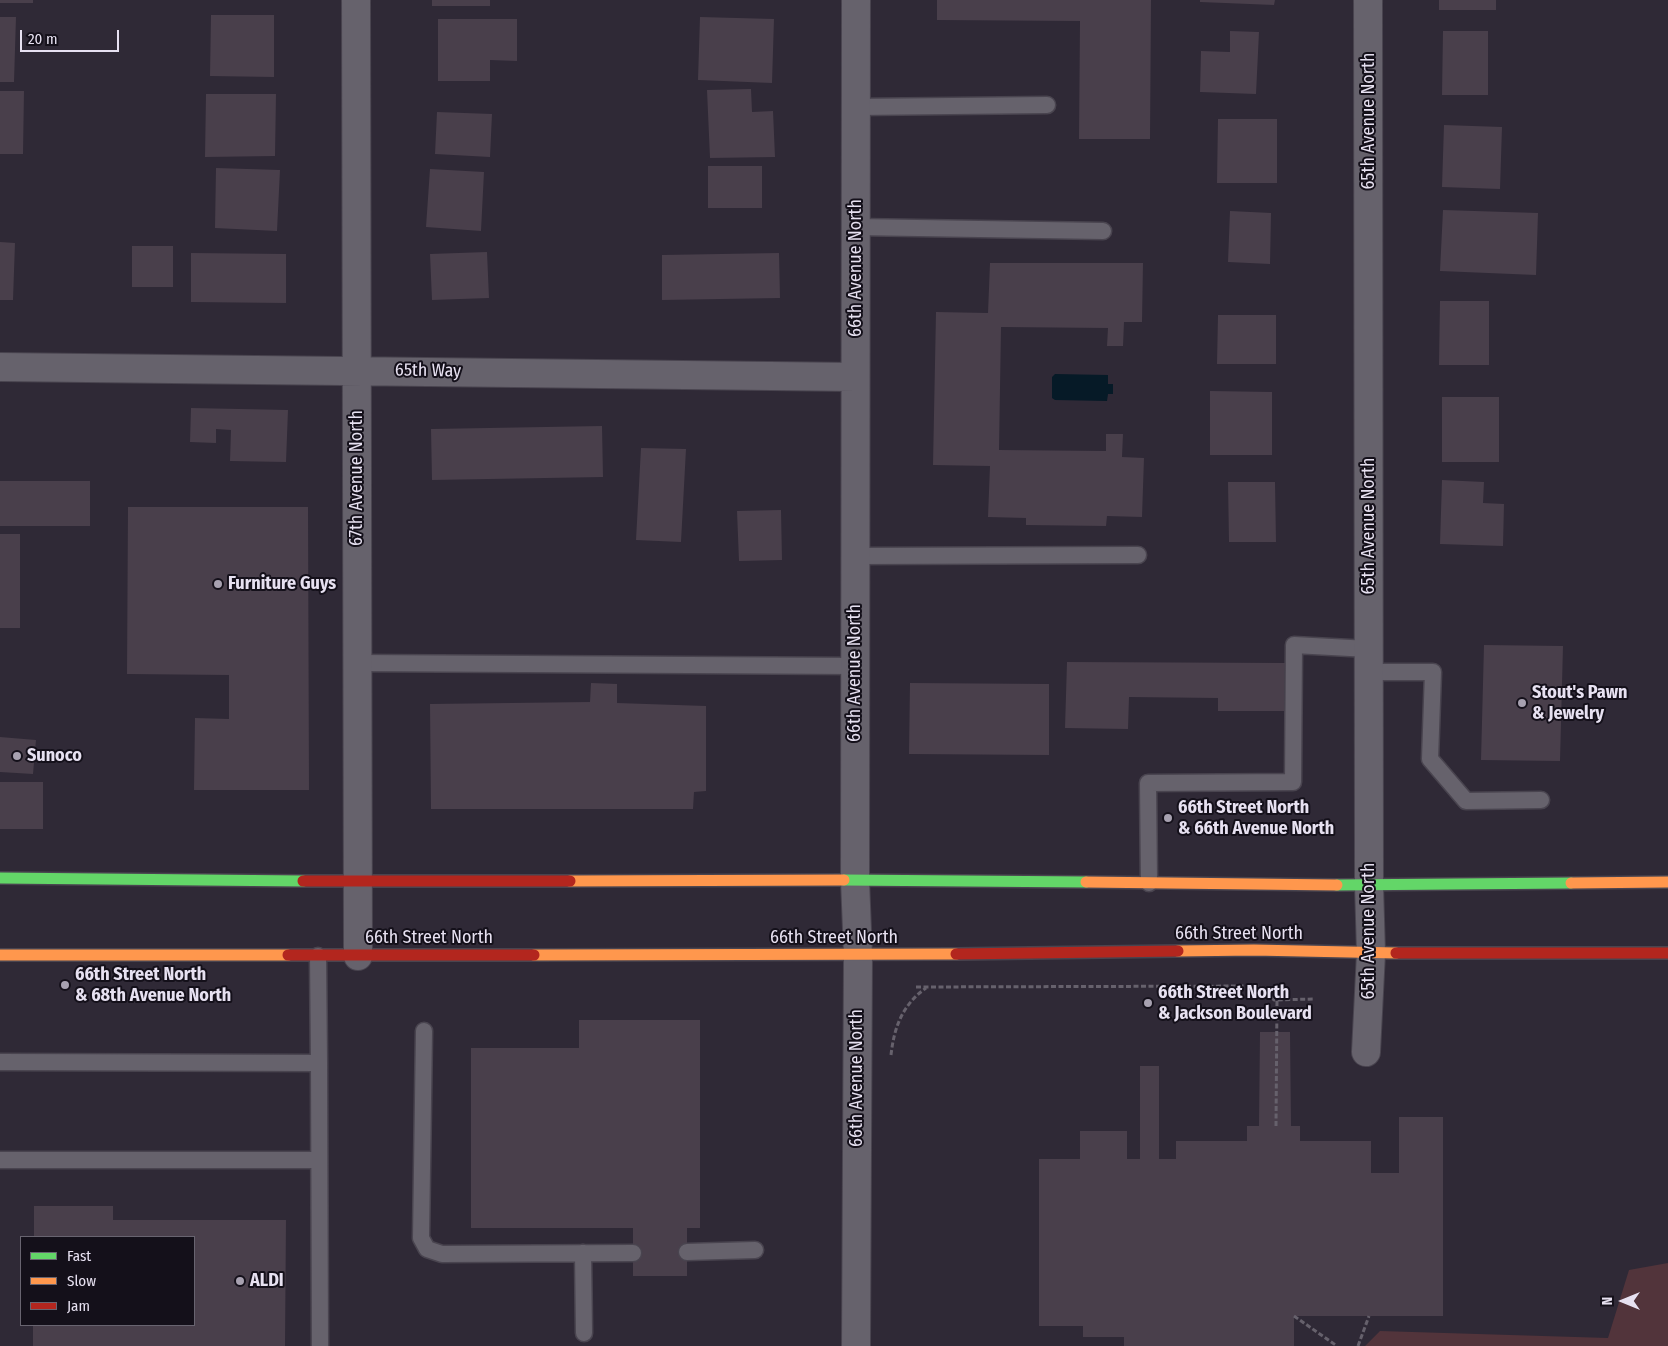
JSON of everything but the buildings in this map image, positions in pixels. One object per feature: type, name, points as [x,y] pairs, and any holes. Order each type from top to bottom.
[{"type":"main road","points":[[0,878],[358,881],[855,880],[1369,885],[1668,882]]},
{"type":"main road","name":"66th Street North","points":[[0,955],[858,956],[1254,950],[1371,953],[1668,954]]},
{"type":"street","name":"67th Avenue North","points":[[356,0],[358,956]]},
{"type":"street","name":"66th Avenue North","points":[[856,0],[855,880],[858,956],[856,1346]]},
{"type":"street","name":"65th Avenue North","points":[[1366,1052],[1371,953],[1369,885],[1368,0]]},
{"type":"street","name":"65th Way","points":[[0,368],[356,370],[855,377]]},
{"type":"lane","points":[[856,107],[1047,105]]},
{"type":"lane","points":[[856,227],[1103,231]]},
{"type":"lane","points":[[855,556],[1138,555]]},
{"type":"lane","points":[[1149,883],[1148,783],[1292,782],[1294,645],[1433,672],[1430,759],[1466,801],[1541,800]]},
{"type":"lane","points":[[357,663],[855,666]]},
{"type":"lane","points":[[318,956],[320,1346]]},
{"type":"lane","points":[[424,1031],[421,1238],[427,1250],[442,1254],[633,1253]]},
{"type":"lane","points":[[0,1062],[319,1063]]},
{"type":"lane","points":[[0,1160],[319,1160]]},
{"type":"lane","points":[[687,1252],[756,1250]]},
{"type":"lane","points":[[583,1253],[584,1333]]},
{"type":"path","points":[[912,987],[1260,986],[1274,1000],[1314,999]]},
{"type":"path","points":[[890,1058],[894,1033],[904,1012],[918,994],[926,988]]},
{"type":"path","points":[[1276,1126],[1277,1000]]},
{"type":"path","points":[[1294,1316],[1337,1346]]},
{"type":"path","points":[[1358,1346],[1369,1316]]},
{"type":"shaded area","points":[[1668,1263],[1668,1346],[1365,1346],[1380,1331],[1608,1338],[1629,1270]]},
{"type":"water","points":[[1055,374],[1108,375],[1108,384],[1113,384],[1113,394],[1108,394],[1107,401],[1055,400],[1052,398],[1052,377]]},
{"type":"traffic: fast","points":[[0,878],[303,881]]},
{"type":"traffic: fast","points":[[844,880],[1086,882]]},
{"type":"traffic: fast","points":[[1337,885],[1571,883]]},
{"type":"traffic: slow","points":[[570,881],[844,880]]},
{"type":"traffic: slow","points":[[1086,882],[1337,885]]},
{"type":"traffic: slow","points":[[1571,883],[1668,882]]},
{"type":"traffic: slow","points":[[1178,951],[1254,950],[1396,953]]},
{"type":"traffic: slow","points":[[534,955],[956,954]]},
{"type":"traffic: slow","points":[[0,955],[288,955]]},
{"type":"traffic: jam","points":[[303,881],[570,881]]},
{"type":"traffic: jam","points":[[956,954],[1178,951]]},
{"type":"traffic: jam","points":[[1396,953],[1668,953]]},
{"type":"traffic: jam","points":[[288,955],[534,955]]},
{"type":"place","name":"Furniture Guys","points":[[218,584]]},
{"type":"place","name":"Stout's Pawn & Jewelry","points":[[1522,703]]},
{"type":"place","name":"Sunoco","points":[[17,756]]},
{"type":"place","name":"66th Street North & 66th Avenue North","points":[[1168,818]]},
{"type":"place","name":"66th Street North & 68th Avenue North","points":[[65,985]]},
{"type":"place","name":"66th Street North & Jackson Boulevard","points":[[1148,1003]]},
{"type":"place","name":"ALDI","points":[[240,1281]]}]
